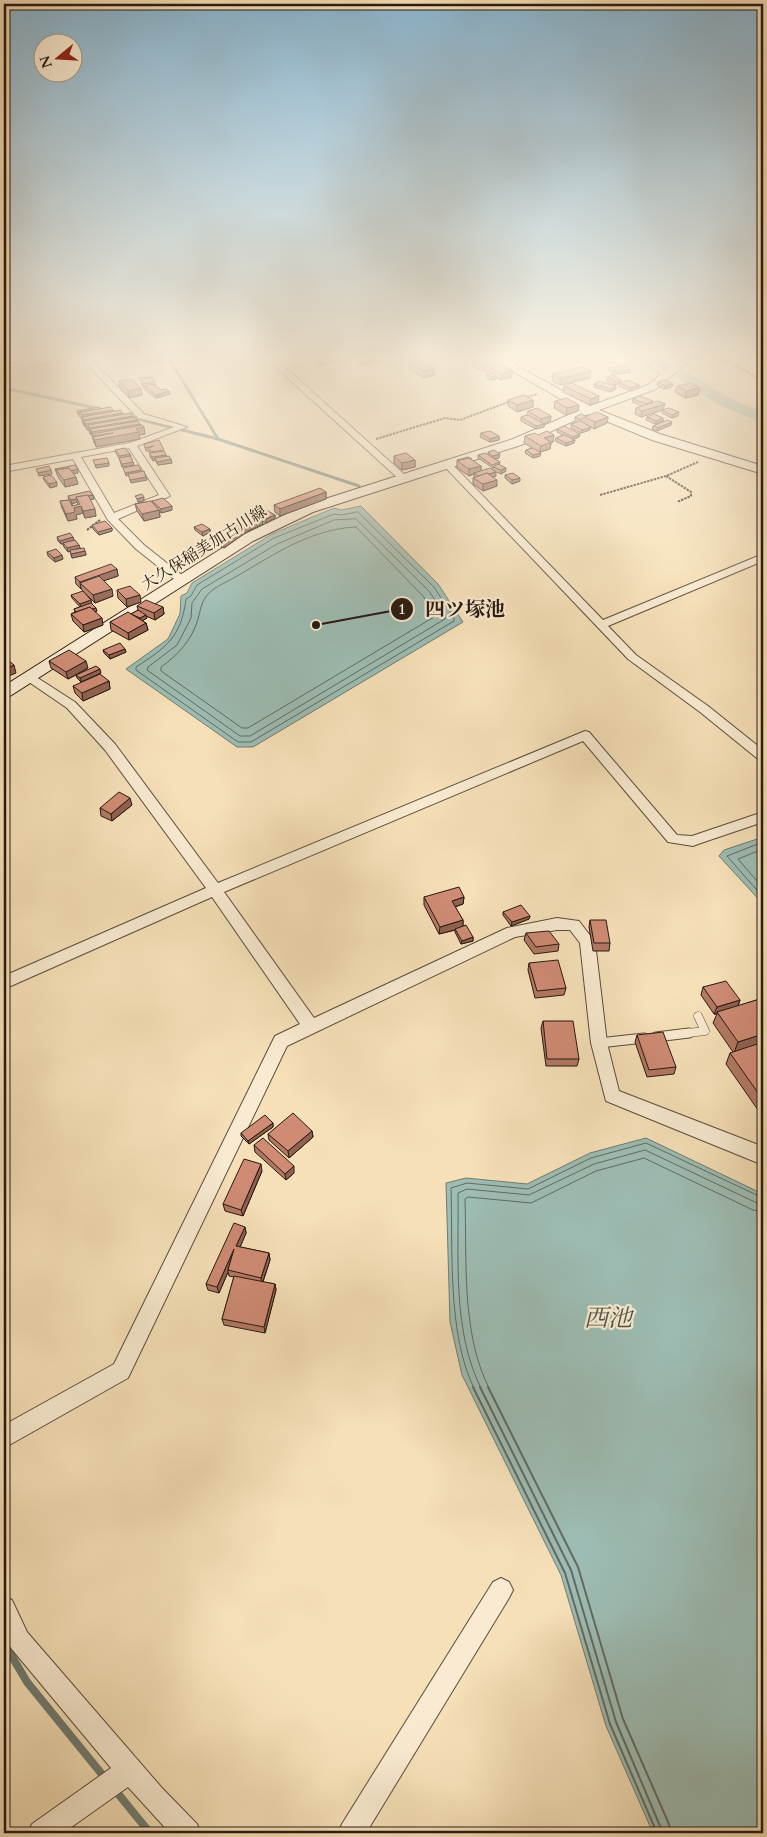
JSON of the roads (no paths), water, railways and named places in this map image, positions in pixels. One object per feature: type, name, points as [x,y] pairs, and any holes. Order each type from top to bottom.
[{"type":"main road","name":"大久保稲美加古川線","points":[[4,693],[248,538],[277,523],[308,509],[506,446]]},
{"type":"main road","points":[[685,446],[763,470]]},
{"type":"street","points":[[4,469],[128,446]]},
{"type":"street","points":[[112,518],[165,496],[132,446]]},
{"type":"street","points":[[367,446],[402,478]]},
{"type":"street","points":[[76,456],[112,518],[140,547],[183,581]]},
{"type":"street","points":[[448,465],[602,624],[632,658],[704,709],[763,756]]},
{"type":"street","points":[[602,624],[763,557]]},
{"type":"street","points":[[30,677],[71,705],[110,747],[215,890],[311,1027]]},
{"type":"street","points":[[4,983],[215,890],[585,735],[673,839],[693,841],[763,817]]},
{"type":"street","points":[[4,1437],[121,1371],[281,1041],[512,932],[557,924],[574,925],[587,942],[599,1043],[612,1096],[750,1150],[763,1157]]},
{"type":"street","points":[[351,1833],[500,1590]]},
{"type":"street","points":[[4,1608],[19,1640],[130,1770],[188,1833]]},
{"type":"street","points":[[41,1833],[130,1770]]},
{"type":"lane","points":[[599,1043],[705,1031],[698,1016]]},
{"type":"water","points":[[361,506],[438,584],[463,622],[253,747],[237,747],[126,669],[168,639],[180,614],[181,596],[187,593],[192,583],[272,534],[334,508],[341,510]]},
{"type":"water","points":[[763,837],[763,904],[719,856],[724,850]]},
{"type":"water","name":"西池","points":[[646,1138],[763,1194],[763,1833],[653,1833],[606,1726],[561,1575],[462,1375],[450,1322],[446,1183],[466,1178],[527,1184],[590,1153]]},
{"type":"waterway","points":[[238,446],[359,486]]},
{"type":"waterway","points":[[4,1643],[27,1682],[105,1778]]},
{"type":"waterway","points":[[115,1790],[150,1833]]},
{"type":"place","name":"四ツ塚池","points":[[316,625]]}]
